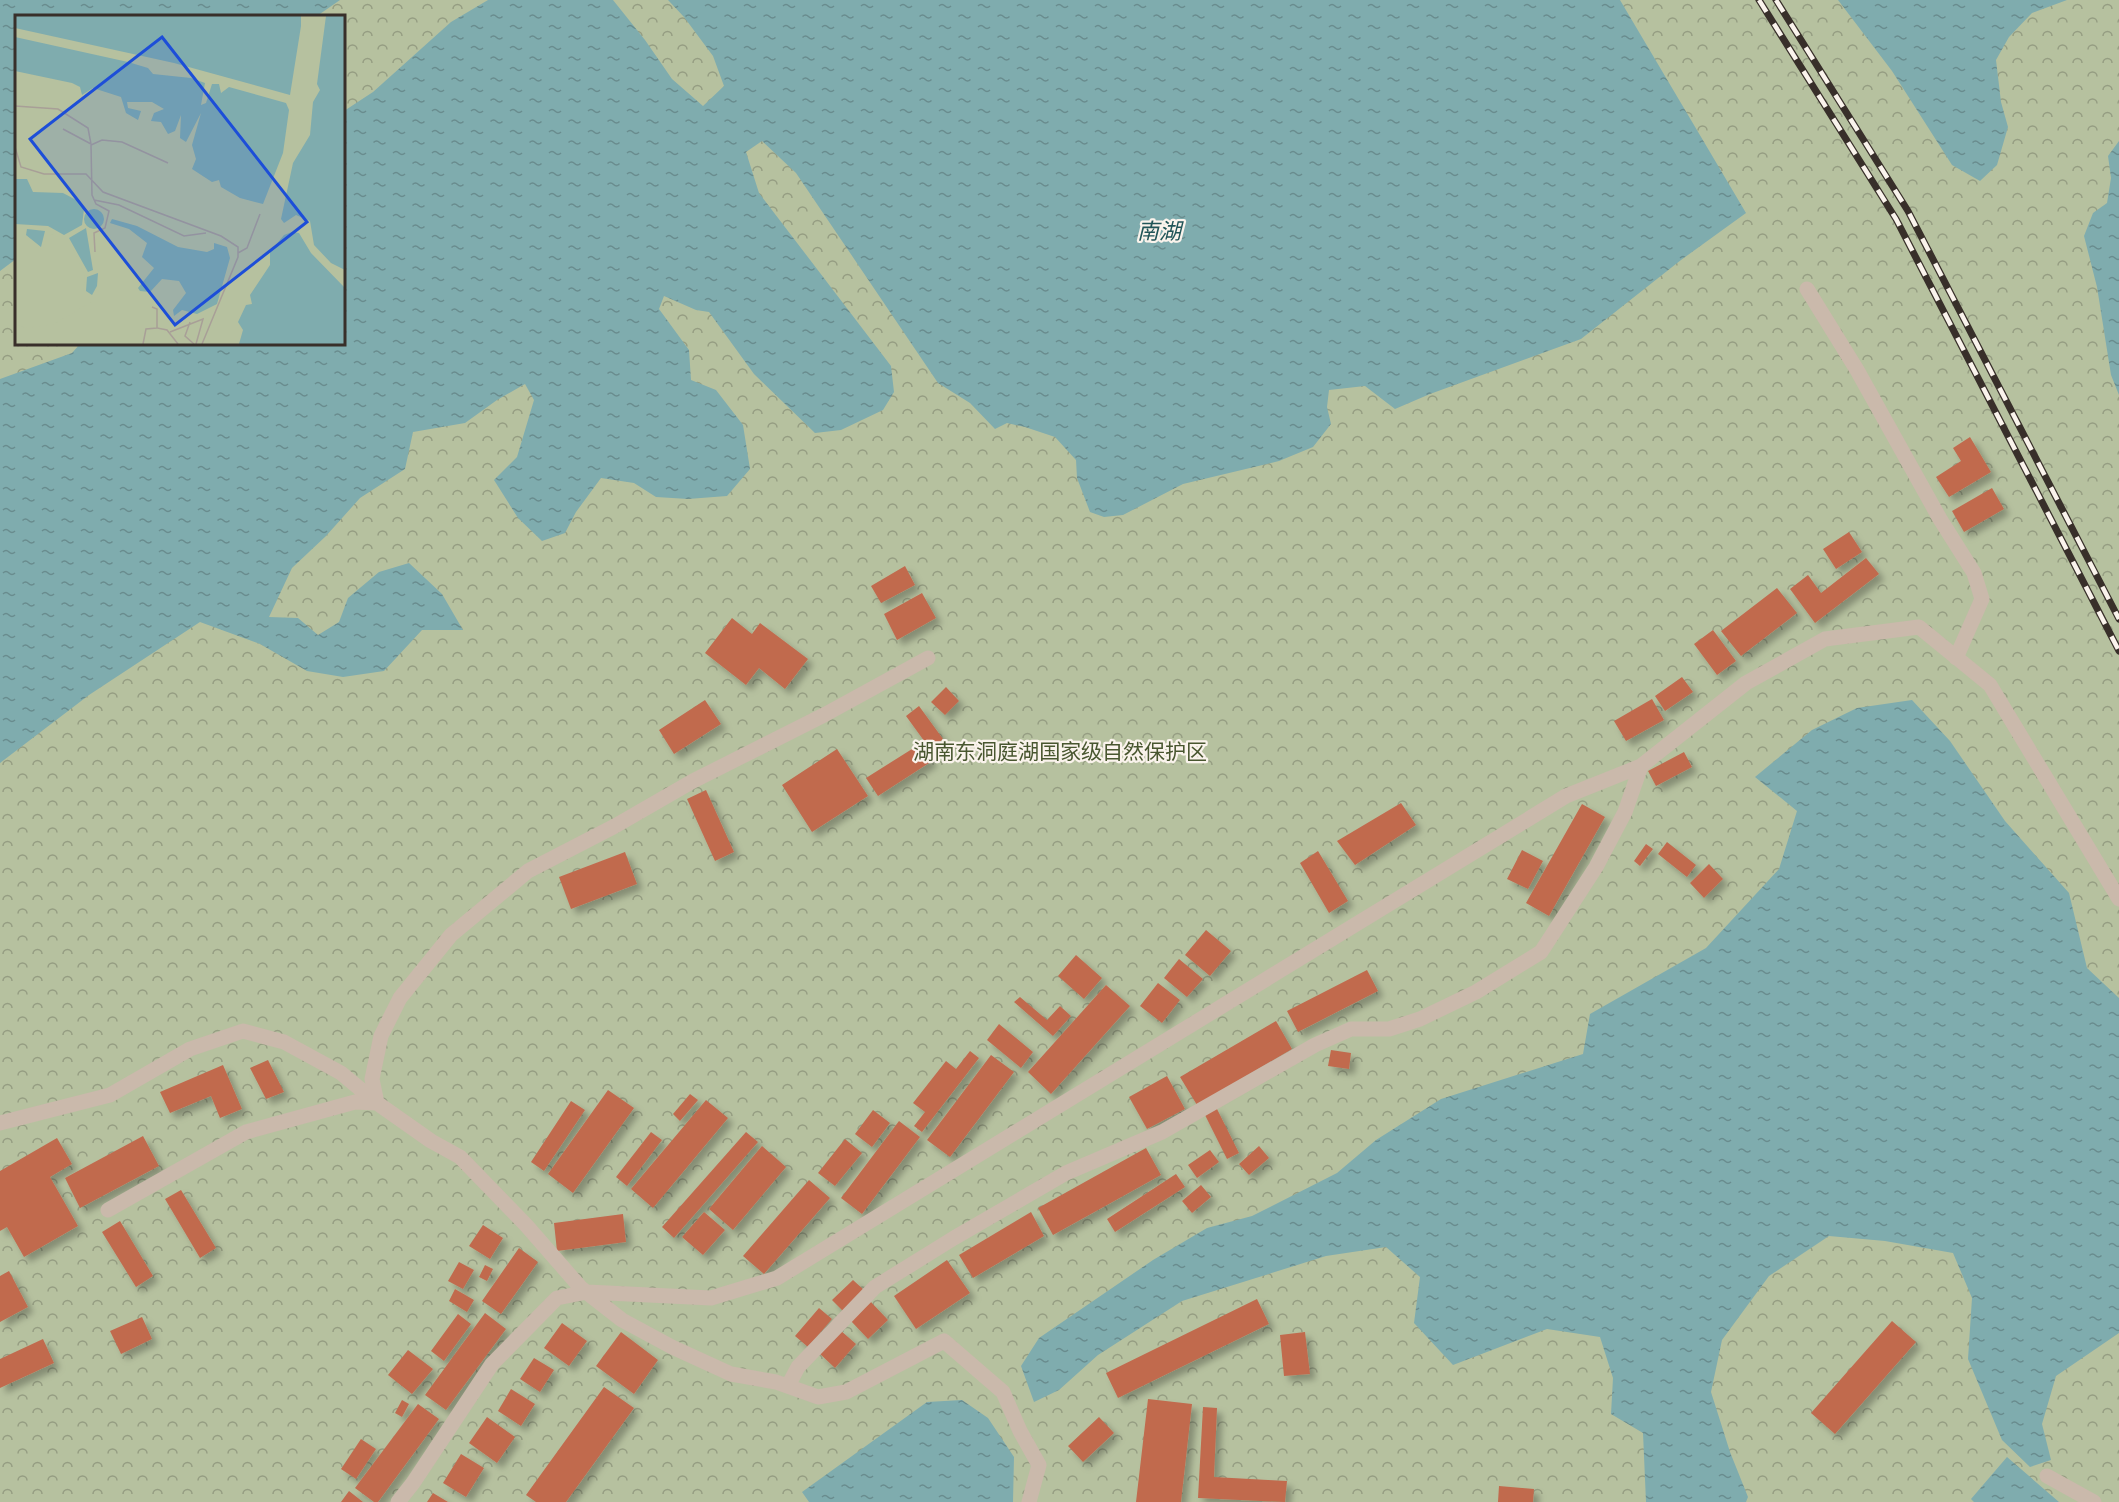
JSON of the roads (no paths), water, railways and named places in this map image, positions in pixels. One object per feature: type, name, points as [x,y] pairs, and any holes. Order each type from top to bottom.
[{"type":"street","points":[[1807,289],[1857,370],[1940,519],[1974,573],[1982,599],[1956,658]]},
{"type":"street","points":[[398,1502],[492,1364],[557,1298],[587,1292],[711,1298],[777,1278],[1566,796],[1641,766],[1746,683],[1825,639],[1919,627],[1990,686],[2119,899]]},
{"type":"street","points":[[377,1103],[372,1079],[381,1036],[400,998],[451,935],[528,871],[615,826],[693,781],[824,715],[928,658]]},
{"type":"street","points":[[788,1386],[798,1367],[875,1287],[1066,1173],[1162,1132],[1315,1045],[1351,1029],[1389,1029],[1420,1019],[1476,992],[1541,952],[1596,867],[1626,812],[1641,766]]},
{"type":"street","points":[[0,1123],[110,1095],[190,1049],[243,1030],[284,1042],[341,1073],[377,1103],[431,1141],[460,1157],[526,1225],[581,1288],[622,1320],[672,1347],[731,1374],[776,1382],[818,1397],[846,1392],[944,1341],[1003,1392],[1020,1431],[1039,1465],[1029,1502]]},
{"type":"street","points":[[108,1210],[246,1132],[355,1102],[377,1103]]},
{"type":"street","points":[[2047,1476],[2094,1502]]},
{"type":"water","points":[[0,0],[340,0],[318,15],[15,15],[15,260],[0,271]]},
{"type":"water","name":"南湖","points":[[488,0],[613,0],[672,79],[703,106],[724,86],[713,56],[684,17],[668,0],[1620,0],[1746,213],[1681,260],[1581,339],[1395,409],[1365,386],[1329,390],[1327,407],[1331,424],[1313,447],[1279,461],[1183,484],[1123,515],[1104,517],[1090,512],[1077,478],[1076,460],[1055,437],[1007,423],[995,429],[970,403],[938,383],[796,173],[762,141],[746,152],[759,193],[891,366],[894,392],[883,410],[841,430],[815,433],[754,374],[709,312],[696,310],[664,296],[659,309],[689,350],[691,380],[716,390],[743,425],[750,469],[727,496],[688,499],[656,497],[634,483],[601,478],[576,512],[565,533],[542,541],[518,518],[494,480],[517,457],[534,400],[525,384],[497,400],[465,423],[413,432],[405,469],[360,498],[326,536],[292,568],[269,617],[298,618],[318,635],[339,622],[348,598],[379,572],[409,563],[442,594],[463,630],[422,630],[384,671],[343,677],[307,671],[260,644],[200,622],[89,695],[0,763],[0,379],[72,353],[79,345],[345,345],[345,110],[373,92],[451,22]]},
{"type":"water","points":[[1838,0],[2067,0],[2032,13],[2009,37],[1996,60],[2001,102],[2008,127],[1997,165],[1980,181],[1952,165],[1892,71]]},
{"type":"water","points":[[2119,141],[2119,395],[2111,375],[2097,287],[2084,236],[2093,213],[2107,203],[2111,178],[2108,156]]},
{"type":"water","points":[[1912,700],[1950,741],[2005,821],[2069,893],[2087,968],[2119,998],[2119,1333],[2056,1376],[2042,1424],[2051,1460],[2030,1467],[2002,1440],[1968,1359],[1972,1298],[1953,1253],[1885,1241],[1829,1236],[1769,1276],[1722,1340],[1711,1392],[1730,1452],[1748,1497],[1746,1502],[1646,1502],[1643,1433],[1611,1414],[1613,1378],[1600,1337],[1547,1329],[1453,1365],[1414,1323],[1420,1277],[1386,1247],[1326,1256],[1182,1301],[1098,1355],[1059,1390],[1034,1402],[1021,1366],[1039,1338],[1153,1260],[1207,1228],[1252,1216],[1337,1173],[1376,1140],[1441,1099],[1583,1054],[1590,1014],[1706,948],[1779,869],[1797,811],[1755,777],[1812,730],[1857,708]]},
{"type":"water","points":[[962,1400],[988,1418],[1014,1457],[1013,1502],[809,1502],[802,1492],[927,1402]]},
{"type":"water","points":[[2007,1457],[2059,1502],[1974,1502],[1971,1499]]},
{"type":"railway","points":[[1759,0],[1896,219],[2119,651]]},
{"type":"railway","points":[[1776,0],[1908,211],[2119,619]]},
{"type":"park label","name":"湖南东洞庭湖国家级自然保护区","points":[[1060,751]]}]
